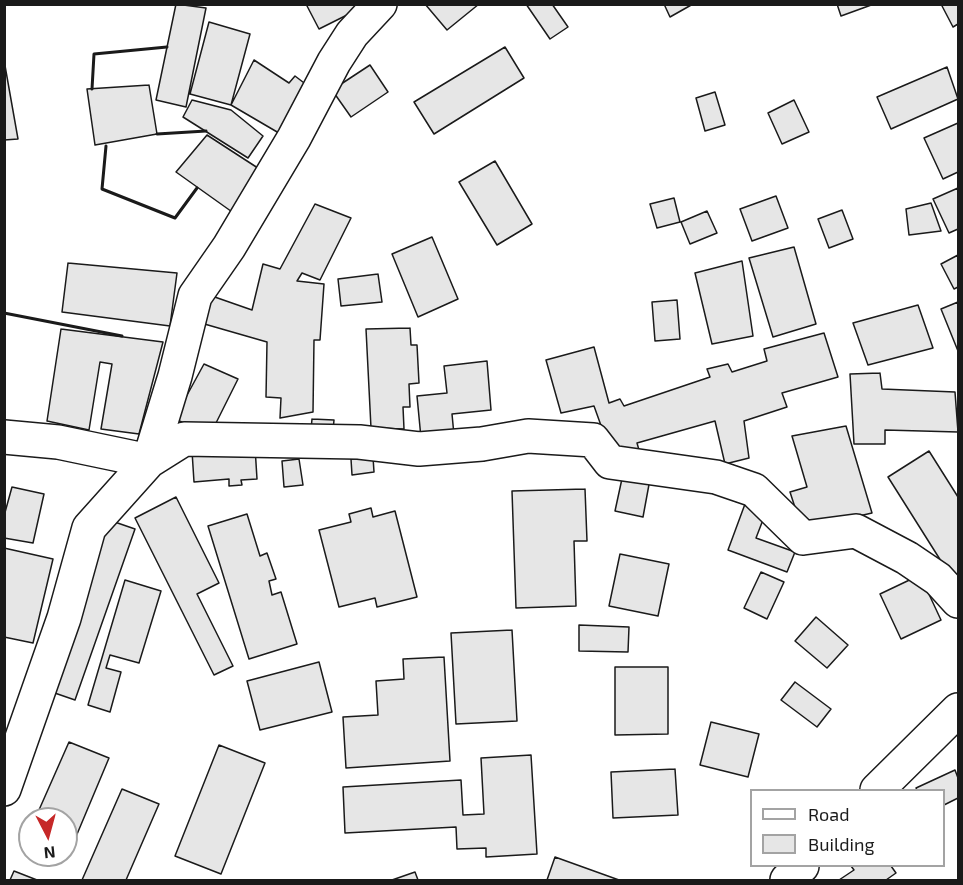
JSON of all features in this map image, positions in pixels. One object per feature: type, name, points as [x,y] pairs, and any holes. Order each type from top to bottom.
[{"type":"street","points":[[149,460],[176,376],[195,296],[229,247],[294,138],[334,62],[352,34],[380,4]]},
{"type":"street","points":[[4,789],[64,618],[88,528],[149,460],[184,439],[359,442],[419,448],[482,444],[528,436],[593,440],[610,462],[716,477],[754,490],[803,538],[856,531],[908,558],[938,579],[958,601]]},
{"type":"street","points":[[4,437],[58,442],[149,460]]},
{"type":"street","points":[[878,789],[958,710]]},
{"type":"street","points":[[787,880],[801,867]]},
{"type":"building","points":[[176,4],[206,8],[186,107],[156,100]]},
{"type":"building","points":[[306,4],[361,4],[363,7],[319,29]]},
{"type":"building","points":[[425,4],[479,4],[447,30]]},
{"type":"building","points":[[526,4],[552,4],[568,27],[550,39]]},
{"type":"building","points":[[664,4],[693,4],[670,17]]},
{"type":"building","points":[[837,4],[874,4],[841,16]]},
{"type":"building","points":[[941,4],[958,4],[958,24],[953,27]]},
{"type":"building","points":[[209,22],[250,34],[231,105],[190,94]]},
{"type":"building","points":[[505,47],[524,78],[434,134],[414,102]]},
{"type":"building","points":[[4,60],[18,139],[4,140]]},
{"type":"building","points":[[254,60],[289,83],[295,76],[312,89],[284,136],[231,105]]},
{"type":"building","points":[[370,65],[388,92],[351,117],[332,90]]},
{"type":"building","points":[[947,67],[958,99],[891,129],[877,97]]},
{"type":"building","points":[[149,85],[157,134],[95,145],[87,89]]},
{"type":"building","points":[[715,92],[725,125],[705,131],[696,98]]},
{"type":"building","points":[[192,100],[231,110],[263,136],[248,158],[183,117]]},
{"type":"building","points":[[794,100],[809,132],[782,144],[768,113]]},
{"type":"building","points":[[958,123],[958,172],[943,179],[924,138]]},
{"type":"building","points":[[207,135],[264,172],[235,214],[176,172]]},
{"type":"building","points":[[495,161],[532,224],[497,245],[459,182]]},
{"type":"building","points":[[958,188],[958,229],[949,233],[933,199]]},
{"type":"building","points":[[776,196],[788,228],[752,241],[740,209]]},
{"type":"building","points":[[674,198],[680,222],[657,228],[650,204]]},
{"type":"building","points":[[931,203],[941,231],[909,235],[906,209]]},
{"type":"building","points":[[315,204],[351,218],[320,280],[302,273],[297,281],[324,284],[320,340],[314,340],[313,412],[280,418],[281,398],[266,397],[267,342],[194,321],[209,295],[252,310],[263,264],[280,269]]},
{"type":"building","points":[[842,210],[853,239],[829,248],[818,219]]},
{"type":"building","points":[[707,211],[717,233],[690,244],[681,222]]},
{"type":"building","points":[[432,237],[458,299],[418,317],[392,254]]},
{"type":"building","points":[[794,247],[816,324],[773,337],[749,258]]},
{"type":"building","points":[[958,255],[958,287],[954,289],[941,264]]},
{"type":"building","points":[[742,261],[753,336],[712,344],[695,273]]},
{"type":"building","points":[[68,263],[177,273],[170,326],[62,312]]},
{"type":"building","points":[[378,274],[382,302],[341,306],[338,279]]},
{"type":"building","points":[[677,300],[680,339],[655,341],[652,302]]},
{"type":"building","points":[[958,302],[958,351],[941,309]]},
{"type":"building","points":[[918,305],[933,348],[868,365],[853,323]]},
{"type":"building","points":[[410,328],[411,345],[417,345],[419,383],[409,384],[410,407],[403,407],[404,429],[371,428],[366,329]]},
{"type":"building","points":[[61,329],[163,342],[139,434],[101,429],[112,364],[100,362],[89,430],[47,421]]},
{"type":"building","points":[[824,333],[838,377],[782,393],[787,407],[744,421],[749,458],[725,464],[715,421],[637,443],[639,450],[613,459],[594,406],[561,413],[546,360],[594,347],[609,403],[620,399],[624,406],[710,377],[707,369],[728,364],[732,372],[767,361],[764,349]]},
{"type":"building","points":[[487,361],[491,410],[452,414],[454,435],[421,438],[417,396],[447,393],[444,366]]},
{"type":"building","points":[[204,364],[238,379],[211,433],[174,419]]},
{"type":"building","points":[[880,373],[882,389],[955,392],[958,432],[885,430],[885,444],[854,444],[850,374]]},
{"type":"building","points":[[312,419],[334,420],[333,431],[311,430]]},
{"type":"building","points":[[846,426],[872,513],[802,529],[790,492],[807,487],[792,436]]},
{"type":"building","points":[[255,447],[257,479],[241,480],[242,485],[229,486],[229,479],[194,482],[192,451]]},
{"type":"building","points":[[929,451],[958,497],[958,588],[888,477]]},
{"type":"building","points":[[373,457],[374,472],[352,475],[351,459]]},
{"type":"building","points":[[299,459],[303,485],[284,487],[282,461]]},
{"type":"building","points":[[623,474],[650,479],[643,517],[615,511]]},
{"type":"building","points":[[12,487],[44,494],[33,543],[4,538],[4,516]]},
{"type":"building","points":[[585,489],[587,541],[574,541],[576,606],[516,608],[512,491]]},
{"type":"building","points":[[176,497],[219,583],[197,594],[233,666],[214,675],[135,518]]},
{"type":"building","points":[[745,504],[766,512],[756,538],[795,552],[787,572],[728,550]]},
{"type":"building","points":[[371,508],[373,517],[395,511],[417,597],[377,607],[375,598],[339,607],[319,530],[351,522],[349,514]]},
{"type":"building","points":[[247,514],[260,556],[267,553],[276,579],[269,581],[272,595],[281,592],[297,644],[249,659],[208,526]]},
{"type":"building","points":[[106,519],[135,529],[75,700],[46,690]]},
{"type":"building","points":[[4,548],[53,559],[33,643],[4,637]]},
{"type":"building","points":[[620,554],[669,564],[658,616],[609,606]]},
{"type":"building","points":[[761,572],[784,582],[767,619],[744,608]]},
{"type":"building","points":[[920,575],[941,620],[901,639],[880,594]]},
{"type":"building","points":[[125,580],[161,591],[139,663],[110,655],[106,668],[121,672],[110,712],[88,705]]},
{"type":"building","points":[[816,617],[848,645],[827,668],[795,641]]},
{"type":"building","points":[[579,625],[629,627],[628,652],[579,651]]},
{"type":"building","points":[[512,630],[517,721],[456,724],[451,633]]},
{"type":"building","points":[[444,657],[450,761],[346,768],[343,717],[378,715],[376,681],[404,679],[403,659]]},
{"type":"building","points":[[319,662],[332,712],[260,730],[247,681]]},
{"type":"building","points":[[615,667],[668,667],[668,734],[615,735]]},
{"type":"building","points":[[795,682],[831,709],[817,727],[781,700]]},
{"type":"building","points":[[711,722],[759,734],[748,777],[700,765]]},
{"type":"building","points":[[69,742],[109,758],[78,832],[78,807],[40,807]]},
{"type":"building","points":[[219,745],[265,763],[221,874],[175,856]]},
{"type":"building","points":[[531,755],[537,854],[486,857],[486,848],[457,849],[456,827],[345,833],[343,787],[461,780],[463,815],[484,814],[481,758]]},
{"type":"building","points":[[675,769],[678,815],[613,818],[611,772]]},
{"type":"building","points":[[955,770],[958,778],[958,798],[945,804],[945,789],[916,788]]},
{"type":"building","points":[[122,789],[159,804],[126,880],[82,880]]},
{"type":"building","points":[[555,857],[619,880],[547,880]]},
{"type":"building","points":[[852,867],[892,867],[896,873],[886,880],[839,880],[854,870]]},
{"type":"building","points":[[14,871],[37,880],[10,880]]},
{"type":"building","points":[[415,872],[418,880],[392,880]]},
{"type":"wall","points":[[92,89],[94,54],[167,47]]},
{"type":"wall","points":[[157,134],[206,131]]},
{"type":"wall","points":[[106,146],[102,189],[175,218],[197,188]]},
{"type":"wall","points":[[4,313],[122,336]]}]
